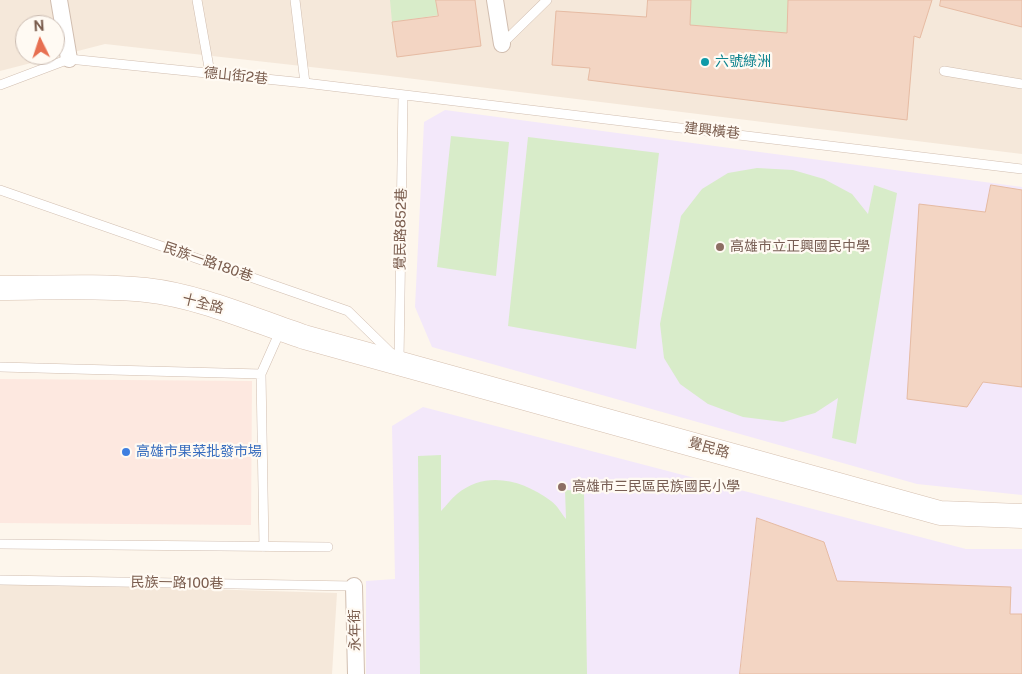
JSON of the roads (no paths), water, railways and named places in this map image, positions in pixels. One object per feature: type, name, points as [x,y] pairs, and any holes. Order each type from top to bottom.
[{"type":"street","points":[[59,0],[69,59]]},
{"type":"street","points":[[494,0],[502,44]]},
{"type":"street","name":"十全路","points":[[0,288],[84,287],[147,290],[222,307],[281,329],[399,362]]},
{"type":"street","name":"覺民路","points":[[399,362],[940,514],[1022,516]]},
{"type":"street","name":"永年街","points":[[354,586],[356,674]]},
{"type":"lane","points":[[197,0],[210,73]]},
{"type":"lane","points":[[295,0],[305,83]]},
{"type":"lane","points":[[502,44],[547,0]]},
{"type":"lane","name":"德山街2巷","points":[[69,59],[305,83],[403,96]]},
{"type":"lane","points":[[0,85],[69,59]]},
{"type":"lane","points":[[944,71],[1022,84]]},
{"type":"lane","name":"建興橫巷","points":[[403,96],[778,138],[1022,169]]},
{"type":"lane","name":"覺民路852巷","points":[[399,362],[403,96]]},
{"type":"lane","name":"民族一路180巷","points":[[0,190],[348,310],[399,362]]},
{"type":"lane","points":[[264,547],[261,374],[281,329]]},
{"type":"lane","points":[[0,366],[261,374]]},
{"type":"lane","points":[[0,544],[328,547]]},
{"type":"lane","name":"民族一路100巷","points":[[0,580],[354,586]]},
{"type":"place","name":"六號綠洲","points":[[705,62]]},
{"type":"place","name":"高雄市立正興國民中學","points":[[720,247]]},
{"type":"place","name":"高雄市果菜批發市場","points":[[126,452]]},
{"type":"place","name":"高雄市三民區民族國民小學","points":[[562,487]]}]
